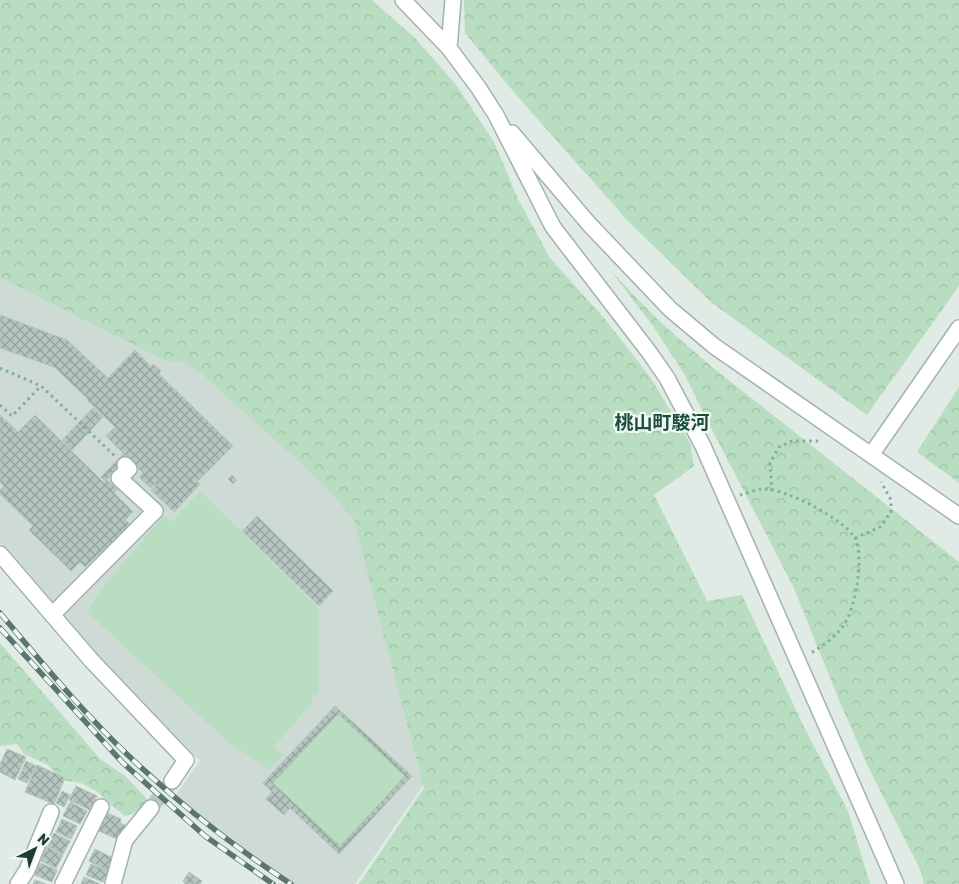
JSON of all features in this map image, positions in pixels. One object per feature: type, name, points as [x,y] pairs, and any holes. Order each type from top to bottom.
[{"type":"street","points":[[403,0],[449,48],[469,74],[496,115],[552,227],[667,378],[703,446],[896,884]]},
{"type":"street","points":[[449,48],[453,0]]},
{"type":"street","points":[[496,115],[589,224],[670,309],[714,346],[959,516]]},
{"type":"street","points":[[871,455],[959,328]]},
{"type":"street","points":[[52,615],[155,511],[119,478],[129,469],[125,465]]},
{"type":"street","points":[[0,554],[91,660],[186,760],[172,781]]},
{"type":"street","points":[[63,884],[88,831],[102,807]]},
{"type":"street","points":[[113,884],[125,840],[151,808]]},
{"type":"street","points":[[18,884],[27,870],[51,812]]},
{"type":"path","points":[[0,368],[41,386],[125,465]]},
{"type":"path","points":[[0,405],[12,416],[41,386]]},
{"type":"path","points":[[772,491],[770,463],[779,447],[792,441],[826,441]]},
{"type":"path","points":[[854,538],[880,527],[891,512],[891,500],[871,455]]},
{"type":"path","points":[[737,496],[763,489],[793,496],[841,523],[854,538],[860,556],[858,585],[846,622],[827,644],[798,661]]},
{"type":"shaded area","points":[[0,275],[182,358],[201,370],[318,476],[354,515],[424,784],[355,884],[289,884],[228,841],[175,796],[200,761],[73,630],[0,543]]},
{"type":"green space","points":[[0,0],[372,0],[415,38],[457,86],[494,142],[518,199],[550,258],[604,318],[650,377],[690,443],[694,466],[654,495],[707,601],[742,595],[803,725],[848,811],[870,884],[359,884],[424,788],[354,519],[318,479],[201,373],[182,362],[166,361],[0,277]]},
{"type":"green space","points":[[464,0],[959,0],[959,286],[867,415],[712,303],[628,221],[517,96],[465,33]]},
{"type":"green space","points":[[610,270],[660,322],[712,367],[959,562],[959,884],[924,884],[921,871],[871,773],[841,705],[793,586],[685,375],[653,326]]},
{"type":"green space","points":[[959,387],[959,483],[917,452]]},
{"type":"green space","points":[[200,491],[319,609],[319,691],[312,699],[313,701],[274,747],[283,755],[269,769],[227,741],[87,612],[107,582],[164,515],[172,522]]},
{"type":"green space","points":[[0,643],[101,760],[124,775],[149,801],[145,809],[125,816],[98,792],[81,783],[62,780],[48,765],[24,754],[17,744],[0,746]]},
{"type":"green space","points":[[338,714],[405,776],[340,846],[273,783]]},
{"type":"building","points":[[0,315],[67,340],[108,378],[135,350],[151,367],[153,364],[161,371],[159,374],[233,446],[197,482],[200,484],[174,512],[151,490],[156,485],[151,488],[139,477],[143,473],[106,436],[115,427],[88,399],[54,367],[0,348]]},
{"type":"building","points":[[93,408],[103,417],[72,450],[62,440]]},
{"type":"building","points":[[0,415],[18,432],[35,415],[104,483],[107,480],[117,489],[114,493],[133,512],[125,520],[130,524],[106,550],[104,549],[85,567],[80,562],[71,571],[29,530],[33,526],[0,494],[0,490],[4,486],[0,482]]},
{"type":"building","points":[[123,454],[127,458],[105,481],[101,477]]},
{"type":"building","points":[[232,475],[237,480],[233,484],[228,479]]},
{"type":"building","points":[[257,516],[333,591],[319,606],[242,531]]},
{"type":"building","points":[[335,706],[412,776],[339,854],[290,808],[284,815],[266,799],[272,792],[263,783]],"holes":[[[338,714],[405,776],[340,846],[273,783]]]},
{"type":"building","points":[[7,749],[26,757],[15,780],[0,772],[0,764]]},
{"type":"building","points":[[26,761],[36,766],[27,783],[18,779]]},
{"type":"building","points":[[37,765],[65,778],[54,804],[25,792]]},
{"type":"building","points":[[76,786],[97,796],[90,810],[69,800]]},
{"type":"building","points":[[62,791],[70,795],[64,807],[56,803]]},
{"type":"building","points":[[70,802],[87,811],[80,824],[63,816]]},
{"type":"building","points":[[107,813],[121,819],[120,823],[125,825],[119,840],[99,831]]},
{"type":"building","points":[[62,819],[77,826],[71,839],[56,832]]},
{"type":"building","points":[[54,833],[70,841],[63,854],[48,846]]},
{"type":"building","points":[[47,847],[63,855],[56,868],[41,861]]},
{"type":"building","points":[[95,849],[115,859],[109,871],[89,861]]},
{"type":"building","points":[[40,863],[57,870],[52,882],[35,875]]},
{"type":"building","points":[[91,864],[108,871],[103,882],[86,875]]},
{"type":"building","points":[[189,872],[202,881],[200,884],[185,884],[183,881]]},
{"type":"building","points":[[84,877],[100,884],[81,884]]},
{"type":"building","points":[[35,880],[46,884],[33,884]]},
{"type":"tunnel","points":[[151,808],[172,781]]},
{"type":"railway","points":[[0,613],[81,707],[133,760],[170,794],[209,825],[291,884]]},
{"type":"railway","points":[[0,628],[123,763],[205,836],[273,884]]},
{"type":"district","name":"桃山町駿河","points":[[662,422]]}]
